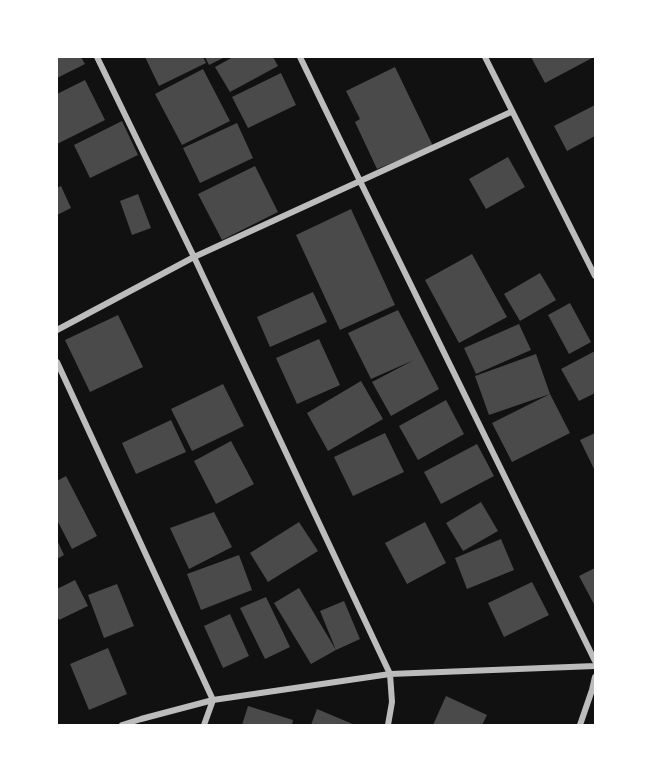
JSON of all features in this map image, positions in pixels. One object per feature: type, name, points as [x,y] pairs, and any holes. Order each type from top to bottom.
[{"type":"street","points":[[97,57],[194,257],[390,674],[392,702],[387,725]]},
{"type":"street","points":[[300,57],[595,661]]},
{"type":"street","points":[[485,57],[595,276]]},
{"type":"street","points":[[57,330],[194,257],[512,112]]},
{"type":"street","points":[[57,362],[213,700],[204,725]]},
{"type":"street","points":[[122,725],[213,700],[390,674],[595,666]]},
{"type":"street","points":[[580,725],[595,677]]},
{"type":"building","points":[[57,57],[81,57],[85,64],[57,78]]},
{"type":"building","points":[[145,57],[203,57],[206,63],[159,86]]},
{"type":"building","points":[[205,57],[225,57],[209,65]]},
{"type":"building","points":[[233,57],[273,57],[278,66],[230,92],[215,67]]},
{"type":"building","points":[[531,57],[594,57],[545,83]]},
{"type":"building","points":[[395,67],[433,146],[377,169],[355,122],[360,119],[346,91]]},
{"type":"building","points":[[203,69],[230,121],[182,145],[155,94]]},
{"type":"building","points":[[281,73],[296,105],[248,128],[232,97]]},
{"type":"building","points":[[85,80],[105,120],[57,144],[57,94]]},
{"type":"building","points":[[595,105],[595,136],[567,151],[554,126]]},
{"type":"building","points":[[122,121],[138,155],[90,178],[74,145]]},
{"type":"building","points":[[237,123],[253,158],[200,183],[183,148]]},
{"type":"building","points":[[508,157],[525,187],[486,209],[469,179]]},
{"type":"building","points":[[255,166],[278,212],[222,240],[198,194]]},
{"type":"building","points":[[61,186],[71,208],[57,215],[57,188]]},
{"type":"building","points":[[138,194],[151,228],[132,235],[120,201]]},
{"type":"building","points":[[351,209],[395,305],[340,330],[296,235]]},
{"type":"building","points":[[472,254],[507,317],[459,343],[425,280]]},
{"type":"building","points":[[540,273],[556,300],[520,321],[504,294]]},
{"type":"building","points":[[313,292],[327,322],[270,347],[257,317]]},
{"type":"building","points":[[570,303],[591,342],[569,354],[548,315]]},
{"type":"building","points":[[398,310],[439,389],[391,416],[372,382],[414,360],[371,379],[348,333]]},
{"type":"building","points":[[118,315],[143,367],[90,392],[65,340]]},
{"type":"building","points":[[519,324],[531,350],[476,374],[464,348]]},
{"type":"building","points":[[319,339],[340,385],[297,404],[276,358]]},
{"type":"building","points":[[595,351],[595,393],[579,401],[561,369]]},
{"type":"building","points":[[536,354],[550,394],[489,415],[475,376]]},
{"type":"building","points":[[361,381],[383,419],[328,451],[307,413]]},
{"type":"building","points":[[223,384],[244,426],[192,451],[171,409]]},
{"type":"building","points":[[550,394],[570,433],[512,462],[492,423]]},
{"type":"building","points":[[446,400],[464,434],[418,460],[399,426]]},
{"type":"building","points":[[171,420],[186,452],[136,474],[122,443]]},
{"type":"building","points":[[385,433],[404,472],[353,496],[334,457]]},
{"type":"building","points":[[595,433],[595,471],[580,440]]},
{"type":"building","points":[[231,441],[254,484],[216,504],[194,461]]},
{"type":"building","points":[[477,444],[494,476],[441,504],[424,472]]},
{"type":"building","points":[[66,476],[97,536],[72,549],[57,520],[57,481]]},
{"type":"building","points":[[481,502],[498,531],[463,551],[446,523]]},
{"type":"building","points":[[214,512],[232,547],[189,569],[170,528]]},
{"type":"building","points":[[299,522],[318,551],[268,582],[250,553]]},
{"type":"building","points":[[425,522],[446,563],[407,584],[385,543]]},
{"type":"building","points":[[501,539],[514,570],[467,589],[455,558]]},
{"type":"building","points":[[57,540],[64,555],[57,559]]},
{"type":"building","points":[[239,555],[252,590],[201,610],[187,574]]},
{"type":"building","points":[[595,568],[595,606],[579,576]]},
{"type":"building","points":[[75,580],[88,606],[59,620],[57,589]]},
{"type":"building","points":[[532,582],[549,615],[504,637],[488,603]]},
{"type":"building","points":[[117,584],[134,626],[104,638],[88,595]]},
{"type":"building","points":[[299,588],[336,650],[311,664],[274,603]]},
{"type":"building","points":[[266,597],[290,647],[265,659],[240,608]]},
{"type":"building","points":[[344,601],[360,639],[336,650],[320,611]]},
{"type":"building","points":[[230,614],[249,656],[223,668],[204,626]]},
{"type":"building","points":[[108,648],[127,694],[89,710],[70,664]]},
{"type":"building","points":[[446,696],[487,715],[482,725],[433,725]]},
{"type":"building","points":[[248,706],[293,720],[292,725],[242,725]]},
{"type":"building","points":[[317,709],[355,725],[311,725]]}]
